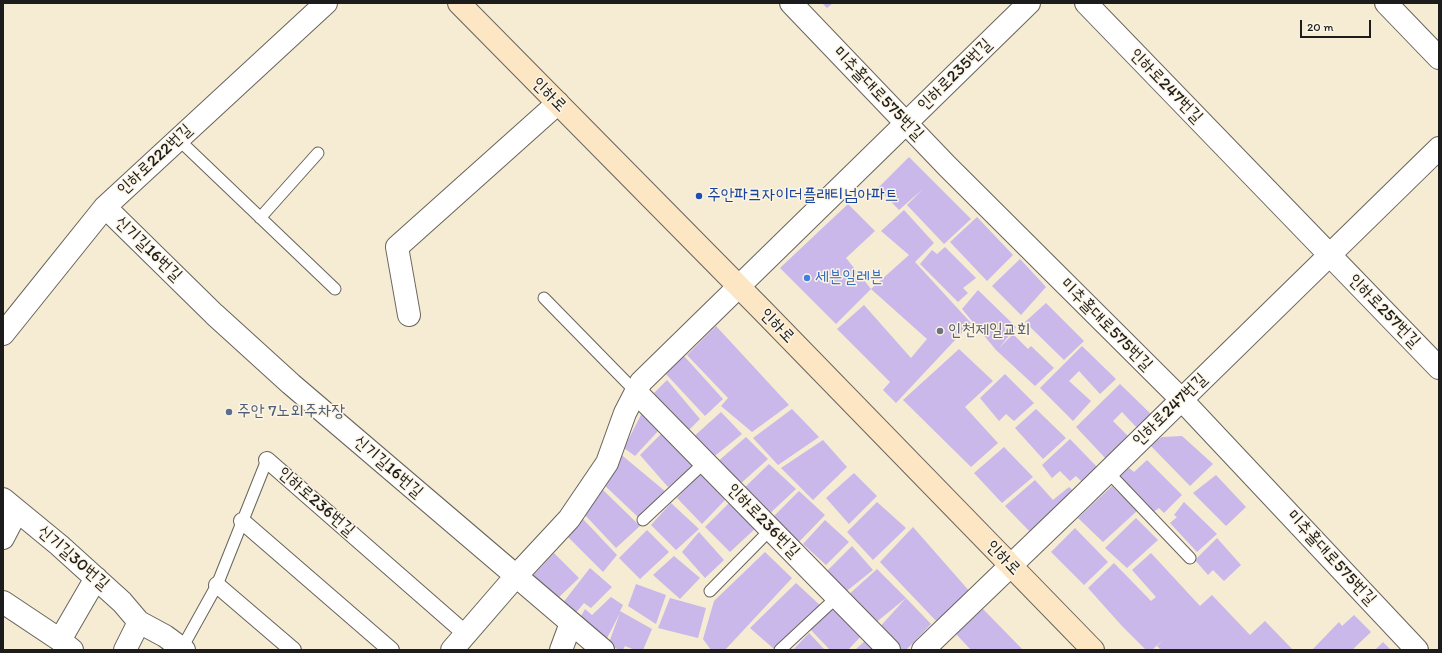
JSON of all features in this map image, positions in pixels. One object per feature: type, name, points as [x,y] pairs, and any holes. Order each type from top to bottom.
[{"type":"main road","name":"인하로","points":[[459,3],[739,287],[1093,650]]},
{"type":"street","name":"인하로222번길","points":[[3,334],[104,207],[326,3]]},
{"type":"street","name":"미추홀대로575번길","points":[[791,3],[947,166],[1181,399],[1417,650]]},
{"type":"street","name":"인하로235번길","points":[[739,287],[1029,3]]},
{"type":"street","name":"인하로247번길","points":[[1086,3],[1330,254]]},
{"type":"street","points":[[1386,3],[1439,58]]},
{"type":"street","points":[[409,315],[397,247],[558,103]]},
{"type":"street","name":"인하로247번길","points":[[923,650],[1439,148]]},
{"type":"street","name":"신기길16번길","points":[[104,207],[214,314],[291,384],[603,650]]},
{"type":"street","name":"인하로257번길","points":[[1330,254],[1439,368]]},
{"type":"street","name":"인하로236번길","points":[[267,460],[459,642],[516,576],[569,519],[607,463],[625,413],[642,382],[739,287]]},
{"type":"street","name":"인하로236번길","points":[[636,392],[889,650]]},
{"type":"street","points":[[3,538],[10,505]]},
{"type":"street","name":"신기길30번길","points":[[10,505],[59,544],[122,602],[139,622],[165,636],[183,649]]},
{"type":"street","points":[[242,522],[391,650]]},
{"type":"street","points":[[3,602],[66,645],[96,578]]},
{"type":"street","points":[[217,585],[293,650]]},
{"type":"street","points":[[126,650],[139,622]]},
{"type":"street","points":[[562,650],[571,623]]},
{"type":"lane","points":[[178,139],[335,289]]},
{"type":"lane","points":[[260,218],[318,153]]},
{"type":"lane","points":[[544,298],[636,392]]},
{"type":"lane","name":"인하로236번길","points":[[183,649],[217,585],[267,460]]},
{"type":"lane","points":[[643,520],[705,462]]},
{"type":"lane","points":[[1107,471],[1190,558]]},
{"type":"lane","points":[[710,591],[771,530]]},
{"type":"lane","points":[[780,650],[837,597]]},
{"type":"building","points":[[822,3],[833,3],[827,8]]},
{"type":"building","points":[[909,157],[971,219],[944,244],[907,205],[923,189],[899,210],[878,188]]},
{"type":"building","points":[[848,204],[875,231],[846,258],[871,289],[836,324],[780,268]]},
{"type":"building","name":"인천제일교회","points":[[904,210],[934,243],[915,262],[971,323],[896,403],[883,390],[890,382],[837,329],[864,305],[911,358],[927,339],[871,289],[909,255],[881,231]]},
{"type":"building","points":[[977,217],[1013,255],[987,281],[950,242]]},
{"type":"building","points":[[945,247],[976,278],[963,288],[968,293],[958,302],[920,264],[932,250],[937,254]]},
{"type":"building","points":[[1020,259],[1046,287],[1021,315],[992,286]]},
{"type":"building","points":[[978,290],[1016,327],[999,348],[1013,334],[1028,349],[1031,346],[1054,368],[1035,386],[996,350],[962,309]]},
{"type":"building","points":[[1046,303],[1084,341],[1064,360],[1025,322]]},
{"type":"building","points":[[716,326],[789,405],[752,432],[721,406],[728,398],[687,355]]},
{"type":"building","points":[[1082,346],[1116,379],[1100,394],[1079,371],[1069,381],[1091,401],[1073,421],[1040,388]]},
{"type":"building","points":[[959,349],[993,381],[965,407],[998,443],[971,467],[903,400]]},
{"type":"building","points":[[684,356],[723,399],[705,416],[666,374]]},
{"type":"building","points":[[1005,374],[1034,403],[1014,421],[1006,414],[999,421],[980,398]]},
{"type":"building","points":[[667,380],[700,419],[684,435],[649,398]]},
{"type":"building","points":[[1120,384],[1154,417],[1139,430],[1122,412],[1113,421],[1130,438],[1107,460],[1076,427]]},
{"type":"building","points":[[644,409],[660,429],[635,456],[624,448]]},
{"type":"building","points":[[792,409],[819,437],[778,465],[753,438]]},
{"type":"building","points":[[1036,409],[1066,438],[1043,459],[1015,428]]},
{"type":"building","points":[[721,412],[742,434],[711,459],[691,439]]},
{"type":"building","points":[[664,431],[694,467],[668,487],[640,455]]},
{"type":"building","points":[[1182,436],[1213,464],[1190,486],[1150,445],[1162,437]]},
{"type":"building","points":[[746,437],[768,459],[739,485],[716,463]]},
{"type":"building","points":[[1070,439],[1098,468],[1082,482],[1076,476],[1070,481],[1060,471],[1052,478],[1042,465]]},
{"type":"building","points":[[823,440],[847,467],[813,500],[781,468]]},
{"type":"building","points":[[1004,447],[1033,477],[1002,503],[974,473]]},
{"type":"building","points":[[618,452],[666,492],[638,517],[601,482]]},
{"type":"building","points":[[1147,460],[1182,495],[1164,513],[1159,508],[1152,513],[1118,478],[1129,468],[1134,472]]},
{"type":"building","points":[[769,464],[796,489],[766,517],[741,491]]},
{"type":"building","points":[[701,472],[725,500],[702,524],[677,498]]},
{"type":"building","points":[[854,473],[877,496],[849,524],[826,498]]},
{"type":"building","points":[[1216,475],[1246,507],[1226,526],[1193,493]]},
{"type":"building","points":[[1035,480],[1053,500],[1069,487],[1081,498],[1034,536],[1005,506]]},
{"type":"building","points":[[1112,486],[1137,511],[1103,542],[1078,518]]},
{"type":"building","points":[[603,490],[640,526],[616,548],[585,515]]},
{"type":"building","points":[[799,491],[825,515],[797,544],[772,518]]},
{"type":"building","points":[[730,502],[758,526],[730,552],[705,527]]},
{"type":"building","points":[[877,502],[906,528],[873,560],[847,532]]},
{"type":"building","points":[[1184,502],[1217,534],[1197,552],[1170,523],[1177,517],[1174,515]]},
{"type":"building","points":[[671,503],[699,529],[676,550],[651,525]]},
{"type":"building","points":[[582,518],[617,555],[603,572],[568,537]]},
{"type":"building","points":[[1136,518],[1158,540],[1127,568],[1105,548]]},
{"type":"building","points":[[825,520],[849,542],[826,565],[803,544]]},
{"type":"building","points":[[913,527],[971,593],[939,624],[880,562]]},
{"type":"building","points":[[1075,528],[1108,562],[1084,585],[1051,552]]},
{"type":"building","points":[[647,530],[669,552],[640,579],[619,558]]},
{"type":"building","points":[[699,532],[724,560],[705,578],[682,552]]},
{"type":"building","points":[[1217,538],[1241,565],[1224,581],[1213,570],[1208,575],[1195,560]]},
{"type":"building","points":[[852,546],[873,570],[843,594],[823,575]]},
{"type":"building","points":[[765,552],[792,578],[725,650],[711,650],[703,639],[714,601]]},
{"type":"building","points":[[554,553],[579,578],[556,600],[532,577]]},
{"type":"building","points":[[1151,553],[1200,606],[1212,595],[1250,635],[1265,621],[1293,650],[1161,650],[1157,646],[1165,638],[1152,650],[1146,650],[1088,588],[1114,563],[1151,601],[1156,597],[1132,570]]},
{"type":"building","points":[[674,556],[700,578],[680,599],[653,575]]},
{"type":"building","points":[[590,568],[612,587],[591,608],[584,603],[574,615],[562,604]]},
{"type":"building","points":[[877,569],[906,598],[874,624],[846,597]]},
{"type":"building","points":[[796,583],[822,607],[774,649],[750,628]]},
{"type":"building","points":[[636,584],[666,595],[656,624],[628,606]]},
{"type":"building","points":[[611,597],[623,605],[620,611],[652,629],[643,650],[635,650],[625,646],[623,650],[620,650],[608,645],[620,613],[605,642],[580,618],[585,609],[592,615]]},
{"type":"building","points":[[670,598],[706,608],[698,638],[658,628]]},
{"type":"building","points":[[906,598],[931,624],[906,650],[895,650],[877,630]]},
{"type":"building","points":[[832,607],[863,634],[848,650],[830,650],[810,629]]},
{"type":"building","points":[[983,609],[1023,650],[971,650],[956,634]]},
{"type":"building","points":[[1354,615],[1371,632],[1352,650],[1312,650],[1339,622],[1342,626]]},
{"type":"building","points":[[809,633],[825,650],[793,650]]},
{"type":"building","points":[[868,638],[879,650],[855,650]]},
{"type":"building","points":[[1383,642],[1391,650],[1375,650]]},
{"type":"place","name":"주안파크자이더플래티넘아파트","points":[[699,196]]},
{"type":"place","name":"세븐일레븐","points":[[807,278]]},
{"type":"place","name":"인천제일교회","points":[[940,331]]},
{"type":"place","name":"주안 7노외주차장","points":[[229,412]]}]
